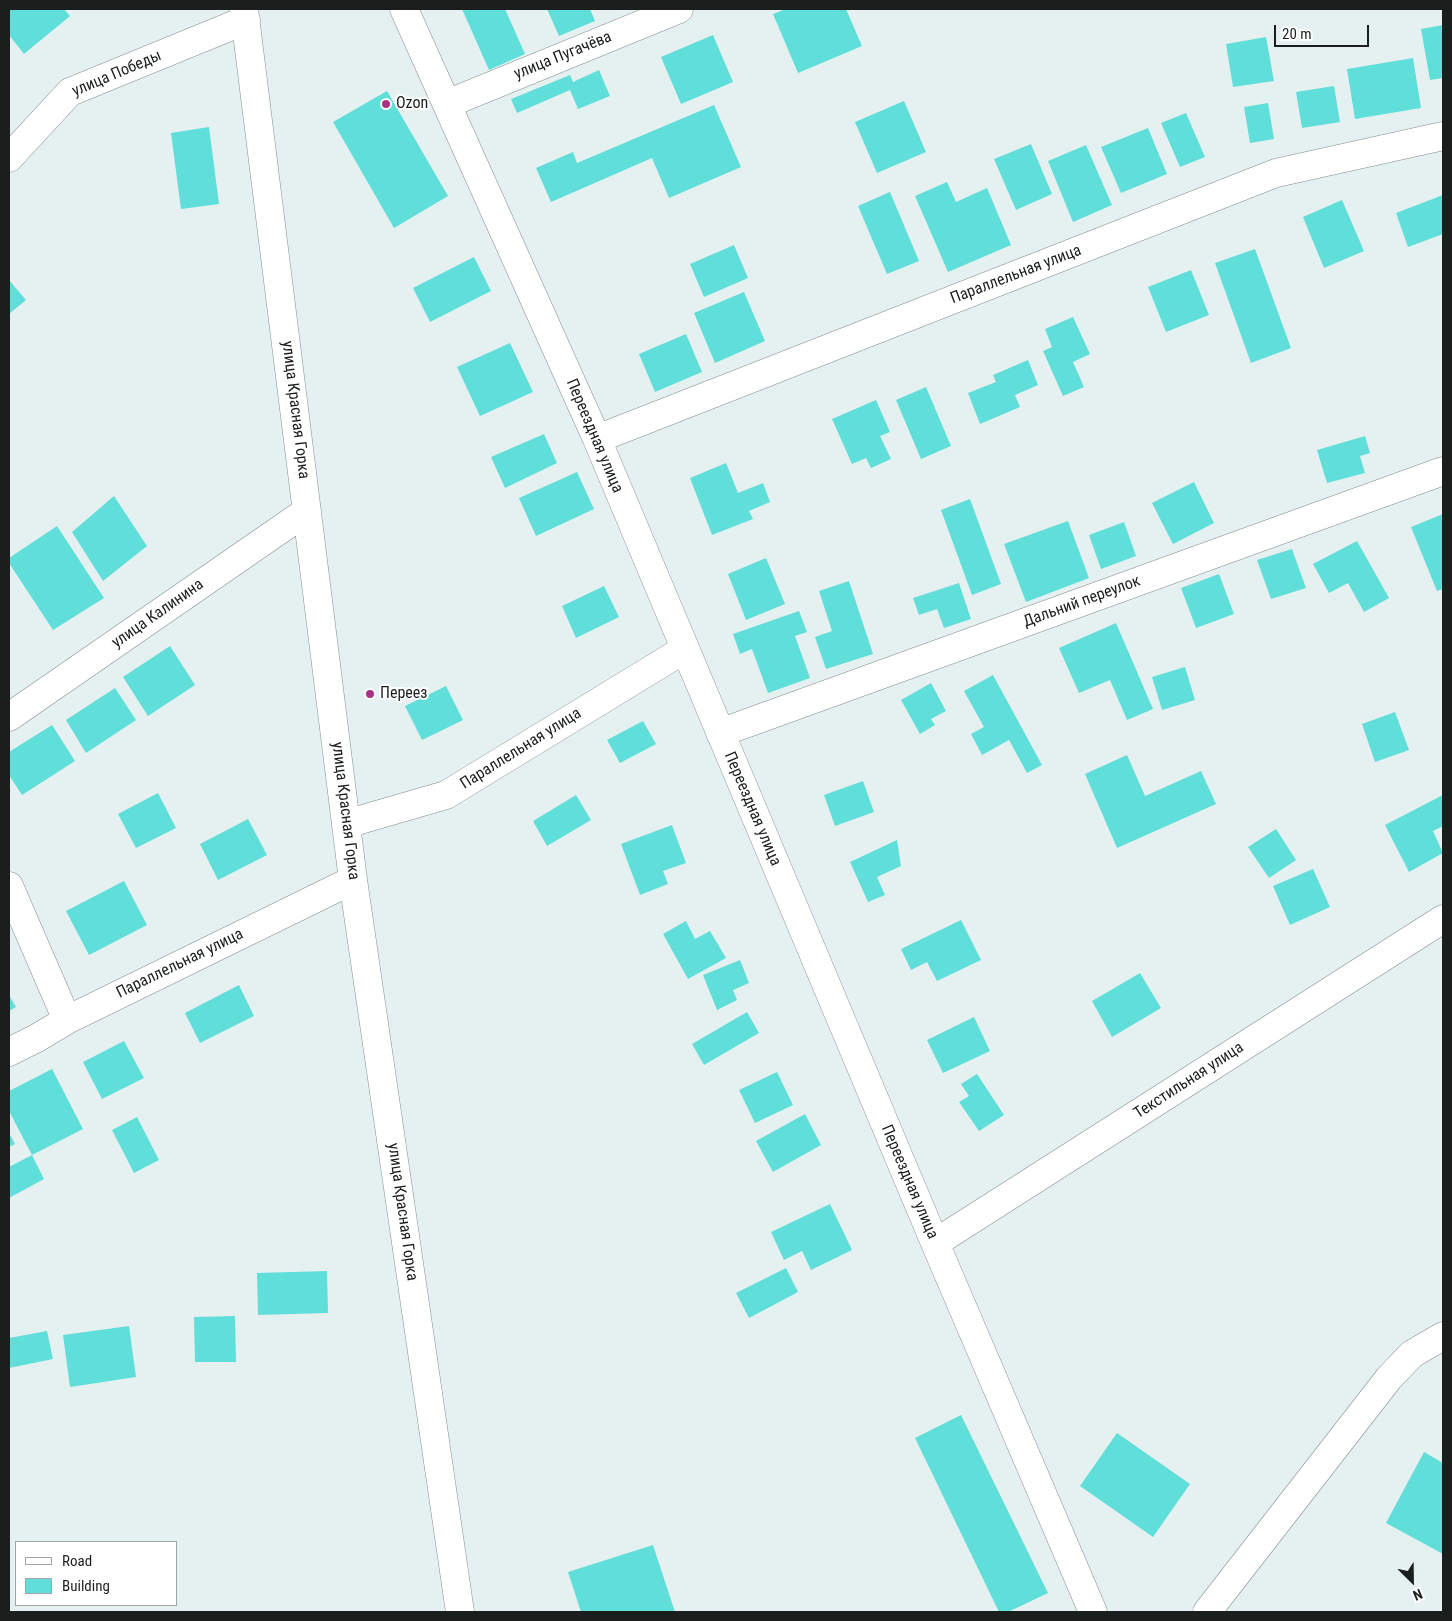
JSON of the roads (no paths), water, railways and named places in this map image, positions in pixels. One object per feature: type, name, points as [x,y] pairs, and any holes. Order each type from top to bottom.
[{"type":"street","name":"Переездная улица","points":[[404,9],[597,440],[935,1243],[1093,1612]]},
{"type":"street","name":"улица Пугачёва","points":[[447,104],[679,9]]},
{"type":"street","name":"улица Победы","points":[[9,158],[70,92],[245,15]]},
{"type":"street","name":"улица Красная Горка","points":[[245,15],[353,880],[460,1612]]},
{"type":"street","name":"Параллельная улица","points":[[597,440],[1276,173],[1443,136]]},
{"type":"street","name":"Дальний переулок","points":[[720,733],[1443,471]]},
{"type":"street","name":"улица Калинина","points":[[9,717],[307,511]]},
{"type":"street","name":"Параллельная улица","points":[[346,824],[446,795],[684,649]]},
{"type":"street","name":"Параллельная улица","points":[[9,1052],[67,1020],[353,880]]},
{"type":"street","points":[[9,886],[67,1020]]},
{"type":"street","name":"Текстильная улица","points":[[935,1243],[1443,919]]},
{"type":"street","points":[[1207,1612],[1389,1378],[1412,1354],[1443,1336]]},
{"type":"place","name":"Ozon","points":[[386,104]]},
{"type":"place","name":"Переез","points":[[370,694]]}]
